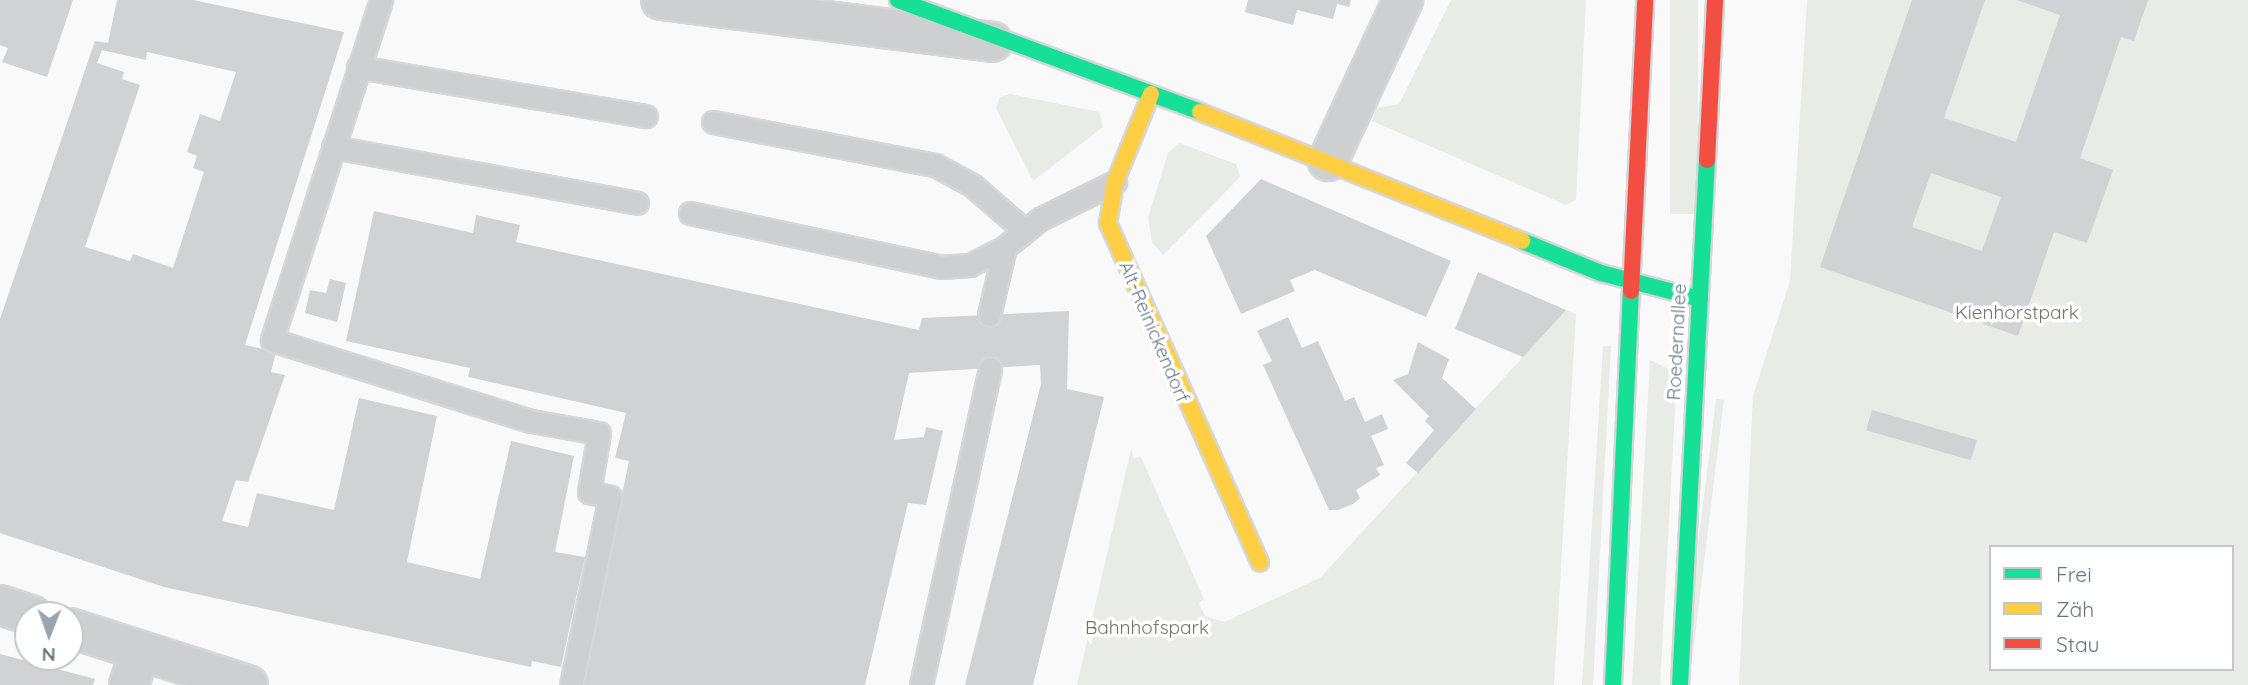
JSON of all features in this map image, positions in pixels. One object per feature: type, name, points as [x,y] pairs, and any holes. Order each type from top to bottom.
[{"type":"street","points":[[661,0],[1018,46]]},
{"type":"street","points":[[898,0],[1328,162],[1632,283],[1700,299]]},
{"type":"street","points":[[1328,162],[1403,0]]},
{"type":"street","points":[[1612,685],[1646,0]]},
{"type":"street","name":"Roedernallee","points":[[1680,685],[1715,0]]},
{"type":"street","name":"Alt-Reinickendorf","points":[[1150,94],[1115,182],[1108,223],[1260,564]]},
{"type":"street","points":[[84,637],[134,668],[248,685]]},
{"type":"lane","points":[[380,0],[272,340],[531,421],[599,433],[589,492],[610,497],[571,685]]},
{"type":"lane","points":[[358,67],[646,116]]},
{"type":"lane","points":[[713,122],[935,165],[972,185],[1025,231]]},
{"type":"lane","points":[[333,147],[637,203]]},
{"type":"lane","points":[[690,213],[941,267],[970,265],[1005,247],[1025,231],[1115,182]]},
{"type":"lane","points":[[989,315],[1005,247]]},
{"type":"lane","points":[[921,685],[990,368]]},
{"type":"green space","points":[[1451,0],[1586,0],[1576,200],[1566,205],[1372,121],[1376,108],[1399,104]]},
{"type":"green space","points":[[1670,0],[1698,0],[1698,214],[1670,214]]},
{"type":"green space","name":"Kienhorstpark","points":[[1807,0],[2248,0],[2248,685],[1739,685],[1753,396],[1790,281]]},
{"type":"green space","points":[[1010,94],[1099,112],[1103,127],[1033,181],[996,108],[1000,97]]},
{"type":"green space","points":[[1179,143],[1236,164],[1240,177],[1163,255],[1152,242],[1148,218],[1168,153]]},
{"type":"green space","name":"Bahnhofspark","points":[[1566,310],[1576,314],[1554,685],[1077,685],[1131,449],[1134,458],[1141,457],[1204,599],[1199,603],[1205,616],[1224,622],[1320,578]]},
{"type":"green space","points":[[1603,346],[1611,346],[1593,685],[1582,685]]},
{"type":"green space","points":[[1650,360],[1677,373],[1663,631],[1660,685],[1632,685]]},
{"type":"green space","points":[[1716,399],[1724,400],[1689,684],[1681,683]]},
{"type":"building","points":[[0,0],[73,0],[47,77],[2,62],[8,48],[0,45]]},
{"type":"building","points":[[117,0],[193,0],[344,32],[245,345],[276,352],[271,372],[285,375],[248,482],[236,480],[222,521],[248,527],[257,493],[334,510],[359,398],[437,416],[407,562],[480,579],[511,441],[574,456],[555,552],[585,557],[561,667],[532,661],[531,667],[164,587],[0,533],[0,319],[95,41],[108,43]],"holes":[[[102,50],[146,60],[147,52],[236,72],[220,121],[200,114],[187,152],[197,156],[193,168],[204,172],[173,268],[133,254],[130,261],[85,247],[140,85],[122,79],[124,72],[97,63]]]},
{"type":"building","points":[[1248,0],[1351,0],[1349,7],[1337,4],[1333,19],[1297,10],[1293,25],[1245,12]]},
{"type":"building","points":[[1912,0],[1985,0],[1944,118],[2016,142],[2060,15],[2017,0],[2148,0],[2134,41],[2121,37],[2080,158],[2113,170],[2087,243],[2054,232],[2018,336],[1820,267]],"holes":[[[1931,173],[2001,197],[1982,251],[1912,227]]]},
{"type":"building","points":[[1261,179],[1451,261],[1426,317],[1315,270],[1290,280],[1295,291],[1241,314],[1206,236]]},
{"type":"building","points":[[374,211],[473,233],[476,215],[520,225],[516,242],[919,330],[922,318],[1069,311],[1067,389],[1104,397],[1033,685],[965,685],[1041,384],[1040,365],[909,373],[894,440],[924,437],[926,427],[943,431],[926,505],[908,503],[865,685],[582,685],[629,461],[615,458],[626,413],[468,377],[470,368],[346,341]]},
{"type":"building","points":[[1478,272],[1566,310],[1523,357],[1455,329]]},
{"type":"building","points":[[330,279],[346,283],[337,322],[305,313],[310,290],[326,293]]},
{"type":"building","points":[[1288,317],[1302,348],[1318,341],[1345,401],[1354,397],[1365,422],[1382,414],[1388,429],[1371,436],[1384,465],[1376,468],[1380,475],[1356,490],[1360,498],[1353,504],[1338,510],[1329,510],[1263,365],[1272,361],[1257,331]]},
{"type":"building","points":[[1418,342],[1449,359],[1442,378],[1476,409],[1418,473],[1406,463],[1434,430],[1425,421],[1429,416],[1393,380],[1408,374]]},
{"type":"building","points":[[1872,410],[1977,440],[1971,460],[1866,430]]},
{"type":"building","points":[[0,654],[14,658],[14,671],[65,671],[95,679],[93,685],[0,685]]},
{"type":"traffic: fast","points":[[898,0],[1200,112]]},
{"type":"traffic: fast","points":[[1680,685],[1707,160]]},
{"type":"traffic: fast","points":[[1522,241],[1601,273],[1700,299]]},
{"type":"traffic: fast","points":[[1613,685],[1631,291]]},
{"type":"traffic: slow","points":[[1151,94],[1115,182],[1108,223],[1260,563]]},
{"type":"traffic: slow","points":[[1200,112],[1522,241]]},
{"type":"traffic: jam","points":[[1631,291],[1645,0]]},
{"type":"traffic: jam","points":[[1707,160],[1715,0]]}]
